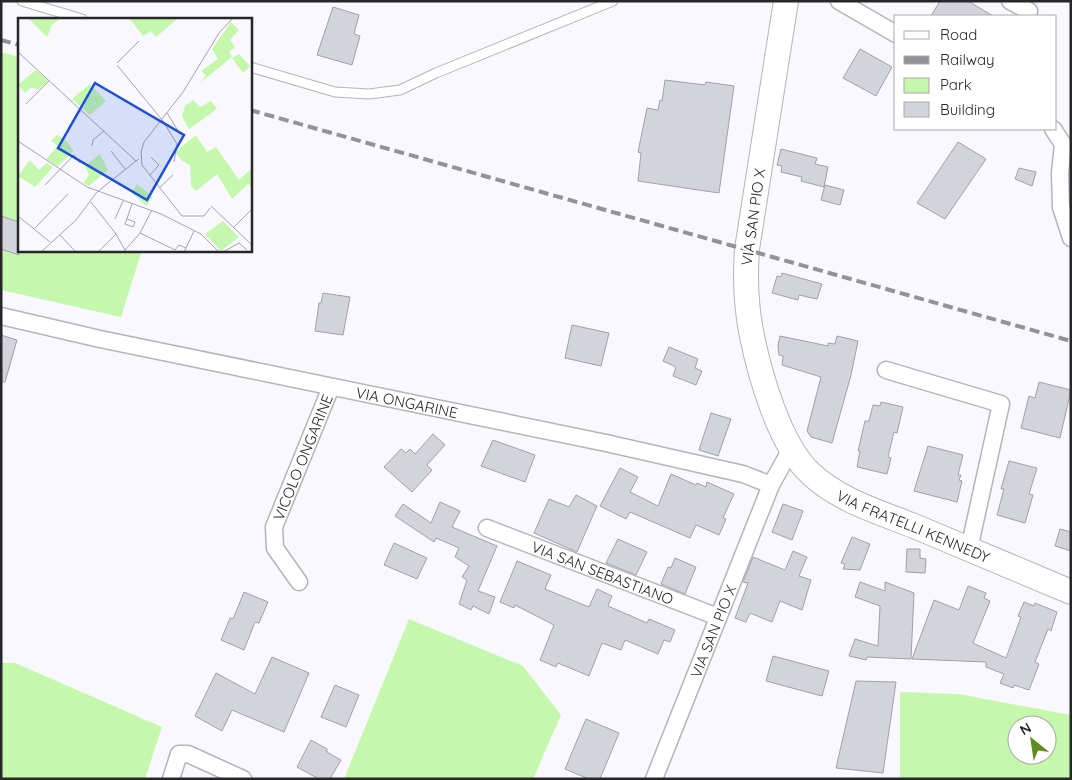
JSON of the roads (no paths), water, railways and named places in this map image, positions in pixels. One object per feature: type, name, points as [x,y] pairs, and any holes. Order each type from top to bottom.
[{"type":"street","name":"VIA SAN PIO X","points":[[786,1],[745,273],[752,335],[764,381],[786,439]]},
{"type":"street","points":[[839,1],[894,33]]},
{"type":"street","points":[[1010,1],[1028,11]]},
{"type":"street","points":[[1054,130],[1063,144],[1060,173],[1061,207],[1071,238]]},
{"type":"street","name":"VIA ONGARINE","points":[[1,316],[100,339],[615,445],[743,474],[771,485]]},
{"type":"street","points":[[886,370],[1001,404],[969,549]]},
{"type":"street","name":"VICOLO ONGARINE","points":[[299,582],[275,548],[274,527],[331,387]]},
{"type":"street","points":[[771,485],[786,439]]},
{"type":"street","name":"VIA FRATELLI KENNEDY","points":[[786,439],[798,460],[810,474],[846,498],[1071,592]]},
{"type":"street","name":"VIA SAN PIO X","points":[[654,779],[771,485]]},
{"type":"street","name":"VIA SAN SEBASTIANO","points":[[487,528],[718,617]]},
{"type":"street","points":[[171,779],[179,754],[188,754],[243,779]]},
{"type":"lane","points":[[22,1],[79,18]]},
{"type":"lane","points":[[251,68],[335,92],[369,94],[400,90],[436,72],[613,1]]},
{"type":"railway","points":[[1,40],[18,45]]},
{"type":"railway","points":[[251,110],[1071,341]]}]
